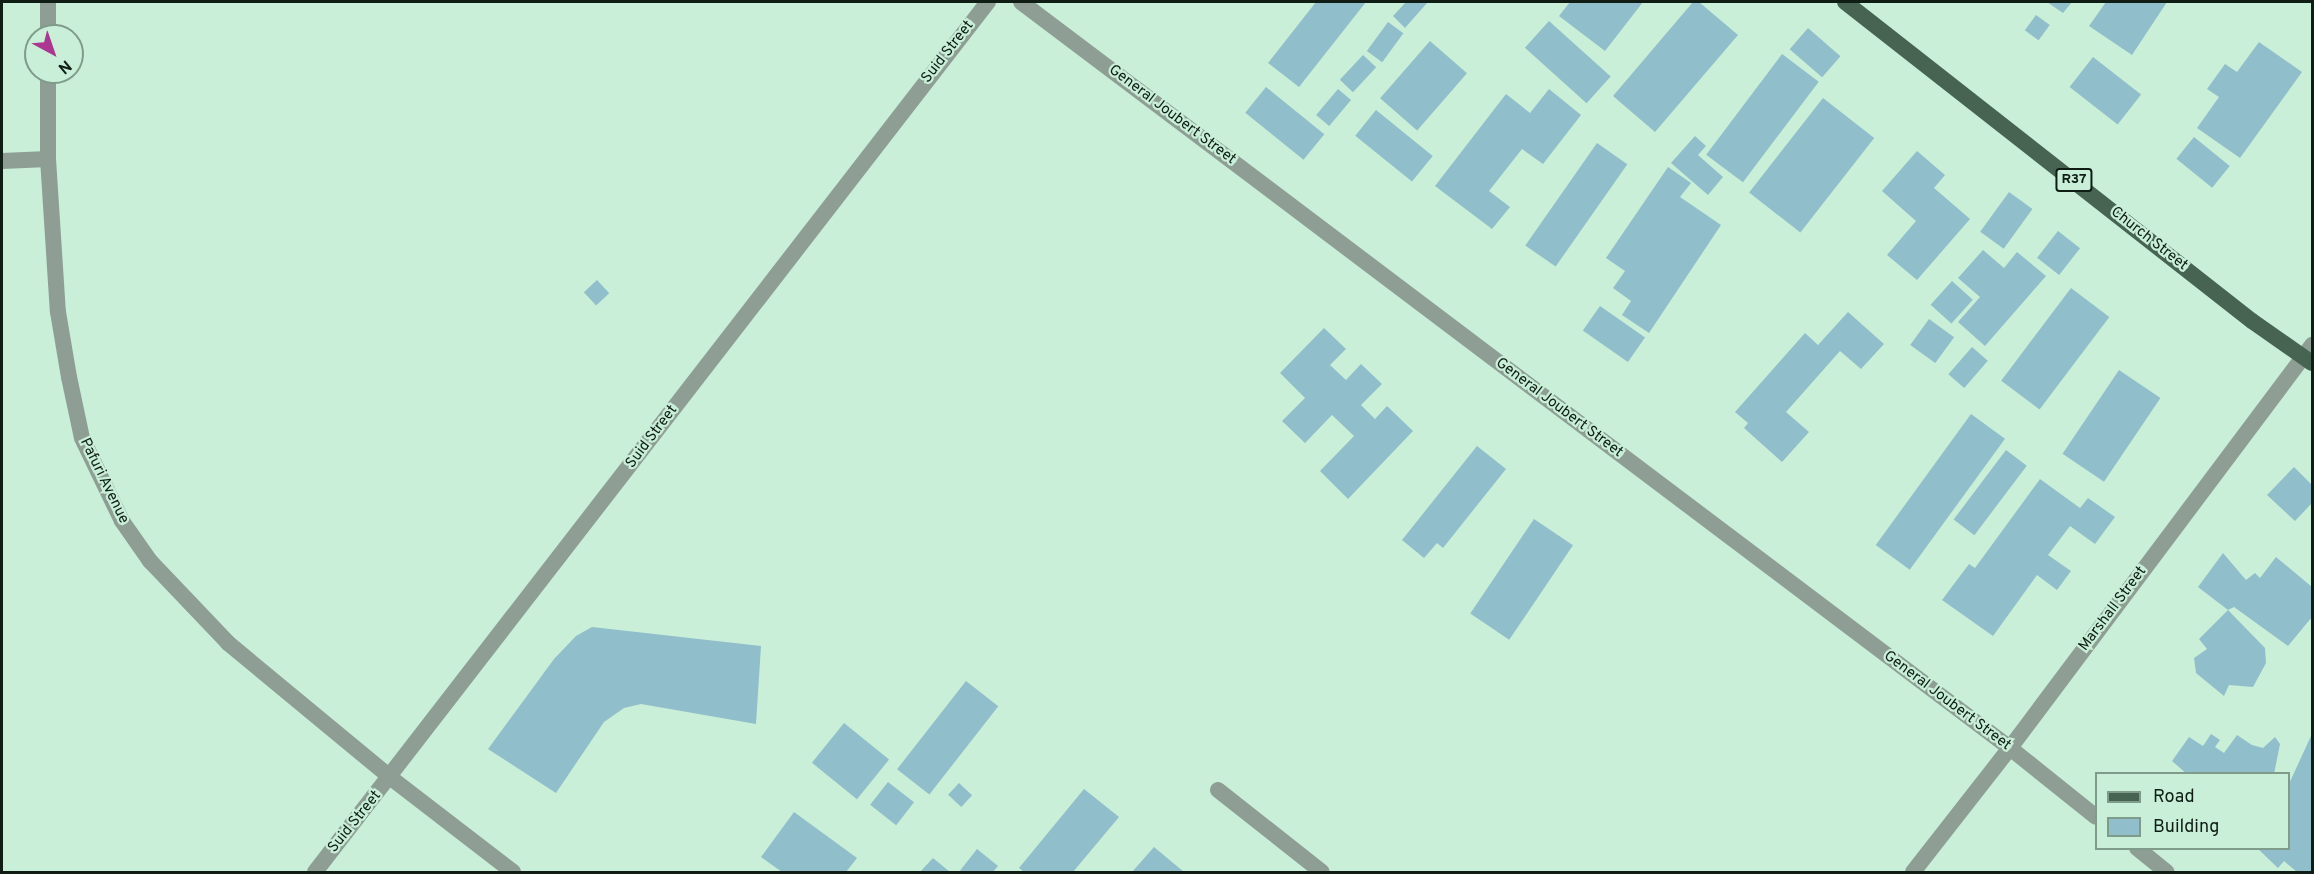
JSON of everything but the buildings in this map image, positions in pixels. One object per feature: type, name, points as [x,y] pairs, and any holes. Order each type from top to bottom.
[{"type":"main road","name":"Church Street","points":[[1845,2],[2252,321],[2310,355]]},
{"type":"street","points":[[48,2],[48,24]]},
{"type":"street","name":"Suid Street","points":[[315,873],[391,778],[988,2]]},
{"type":"street","name":"General Joubert Street","points":[[1021,2],[2010,748],[2095,815]]},
{"type":"street","name":"Pafuri Avenue","points":[[48,84],[48,159],[58,312],[69,377],[82,438],[122,521],[150,561],[228,643],[391,778],[513,873]]},
{"type":"street","points":[[2,162],[48,159]]},
{"type":"street","name":"Marshall Street","points":[[1913,873],[2310,355]]},
{"type":"street","points":[[1218,790],[1322,873]]},
{"type":"street","points":[[2138,850],[2167,873]]}]
